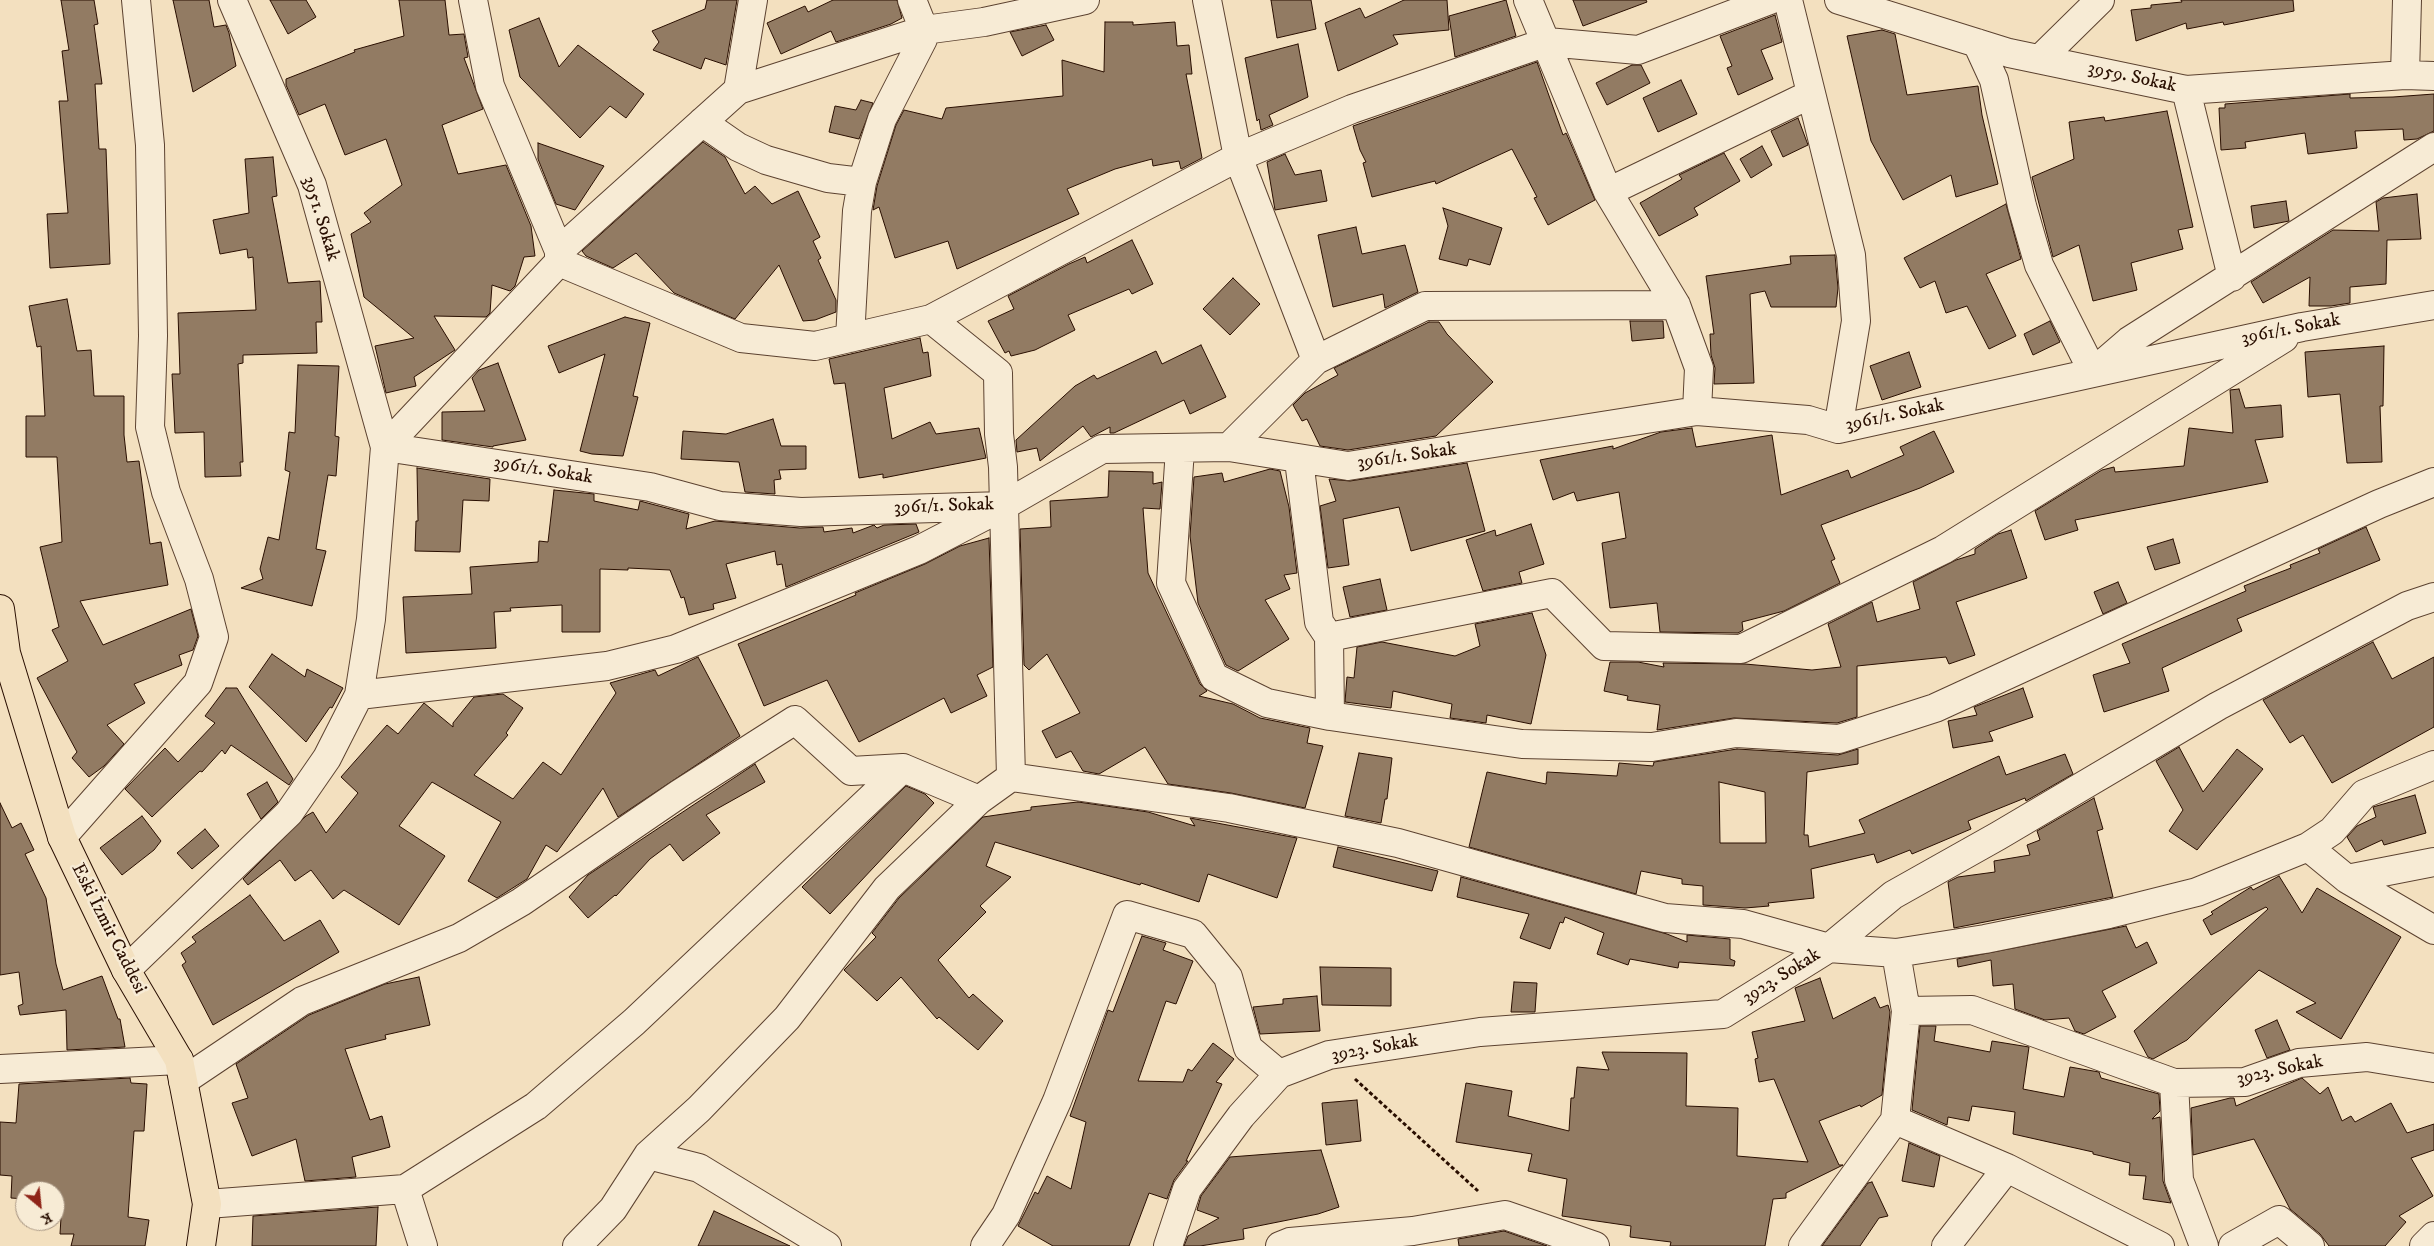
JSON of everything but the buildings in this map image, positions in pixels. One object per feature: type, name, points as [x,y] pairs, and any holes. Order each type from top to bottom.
[{"type":"main road","name":"Eski İzmir Caddesi","points":[[0,609],[3,655],[62,837],[126,970],[181,1071],[207,1204],[201,1246]]},
{"type":"street","points":[[62,837],[198,683],[214,637],[199,579],[166,492],[150,427],[153,336],[150,145],[136,0]]},
{"type":"street","name":"3951. Sokak","points":[[232,0],[312,185],[385,447]]},
{"type":"street","points":[[472,0],[490,86],[559,256],[741,338],[815,346],[931,318],[1238,157],[1352,109],[1547,42],[1638,50],[1770,0]]},
{"type":"street","points":[[738,90],[754,0]]},
{"type":"street","points":[[850,338],[857,211],[862,182],[882,119],[920,48],[924,30],[912,0]]},
{"type":"street","points":[[126,970],[289,813],[327,758],[359,695],[371,619],[385,447],[559,256],[738,90],[924,30],[984,22],[1085,0]]},
{"type":"street","points":[[1207,0],[1238,157],[1316,360]]},
{"type":"street","points":[[1528,0],[1608,192],[1676,305],[1699,368],[1697,411]]},
{"type":"street","points":[[1788,0],[1851,255],[1856,321],[1838,429]]},
{"type":"street","name":"3959. Sokak","points":[[1839,0],[2009,53],[2186,90],[2405,75],[2434,76]]},
{"type":"street","points":[[2040,59],[2100,0]]},
{"type":"street","points":[[2405,75],[2407,0]]},
{"type":"street","points":[[1977,43],[1994,80],[2022,206],[2040,264],[2093,372],[2129,341],[2434,147]]},
{"type":"street","points":[[2186,90],[2232,277]]},
{"type":"street","points":[[1608,192],[1811,94]]},
{"type":"street","points":[[702,122],[738,147],[766,160],[796,170],[862,182]]},
{"type":"street","points":[[1229,447],[1316,360],[1425,306],[1676,305]]},
{"type":"street","name":"3961/1. Sokak","points":[[385,447],[650,487],[720,506],[800,512],[1003,506],[1102,449],[1229,447],[1299,460],[1348,466],[1697,411],[1808,420],[1838,429],[2302,327],[2434,305]]},
{"type":"street","points":[[931,318],[998,373],[999,434],[1003,467],[1011,777]]},
{"type":"street","points":[[1329,637],[1552,593],[1604,646],[1741,649],[1943,550],[2302,327]]},
{"type":"street","points":[[1180,449],[1172,583],[1214,677],[1267,703],[1330,716],[1522,744],[1652,747],[1736,733],[1839,739],[1935,708],[2379,504],[2434,482]]},
{"type":"street","points":[[1299,460],[1319,622],[1329,637],[1330,716]]},
{"type":"street","points":[[359,695],[607,666],[676,650],[920,550],[1003,506]]},
{"type":"street","points":[[577,1246],[613,1209],[648,1156],[699,1109],[787,1018],[887,888],[979,800],[1011,777],[1229,808],[1389,841],[1665,918],[1743,924],[1829,948],[1892,895],[1998,836],[2218,706],[2399,611],[2434,597]]},
{"type":"street","points":[[0,1069],[181,1071],[302,1002],[459,938],[521,902],[679,794],[795,720],[851,771],[903,768],[979,800]]},
{"type":"street","name":"3923. Sokak","points":[[1168,1246],[1188,1189],[1241,1116],[1278,1074],[1329,1055],[1480,1032],[1723,1014],[1829,948],[1896,953],[2004,935],[2109,914],[2188,895],[2308,847],[2332,831],[2364,794],[2434,765]]},
{"type":"street","points":[[207,1204],[405,1189],[536,1106],[634,1022],[903,768]]},
{"type":"street","points":[[2308,847],[2347,879],[2434,930]]},
{"type":"street","points":[[2347,879],[2434,862]]},
{"type":"street","points":[[985,1246],[1006,1215],[1056,1101],[1127,916],[1193,934],[1228,977],[1248,1048],[1278,1074]]},
{"type":"street","points":[[1803,1246],[1895,1120],[1906,1011],[1896,953]]},
{"type":"street","name":"3923. Sokak","points":[[1906,1011],[1972,1010],[2174,1083],[2245,1082],[2299,1063],[2367,1057],[2434,1068]]},
{"type":"street","points":[[2174,1083],[2179,1180],[2204,1246]]},
{"type":"street","points":[[1895,1120],[2007,1168],[2160,1246]]},
{"type":"street","points":[[648,1156],[699,1168],[827,1246]]},
{"type":"street","points":[[1946,1246],[2007,1168]]},
{"type":"street","points":[[405,1189],[422,1246]]},
{"type":"street","points":[[1280,1246],[1290,1242],[1416,1239],[1505,1215],[1595,1246]]},
{"type":"street","points":[[2233,1246],[2279,1220],[2310,1246]]},
{"type":"street","points":[[2424,1246],[2434,1236]]},
{"type":"path","points":[[1329,1055],[1505,1215]]}]
